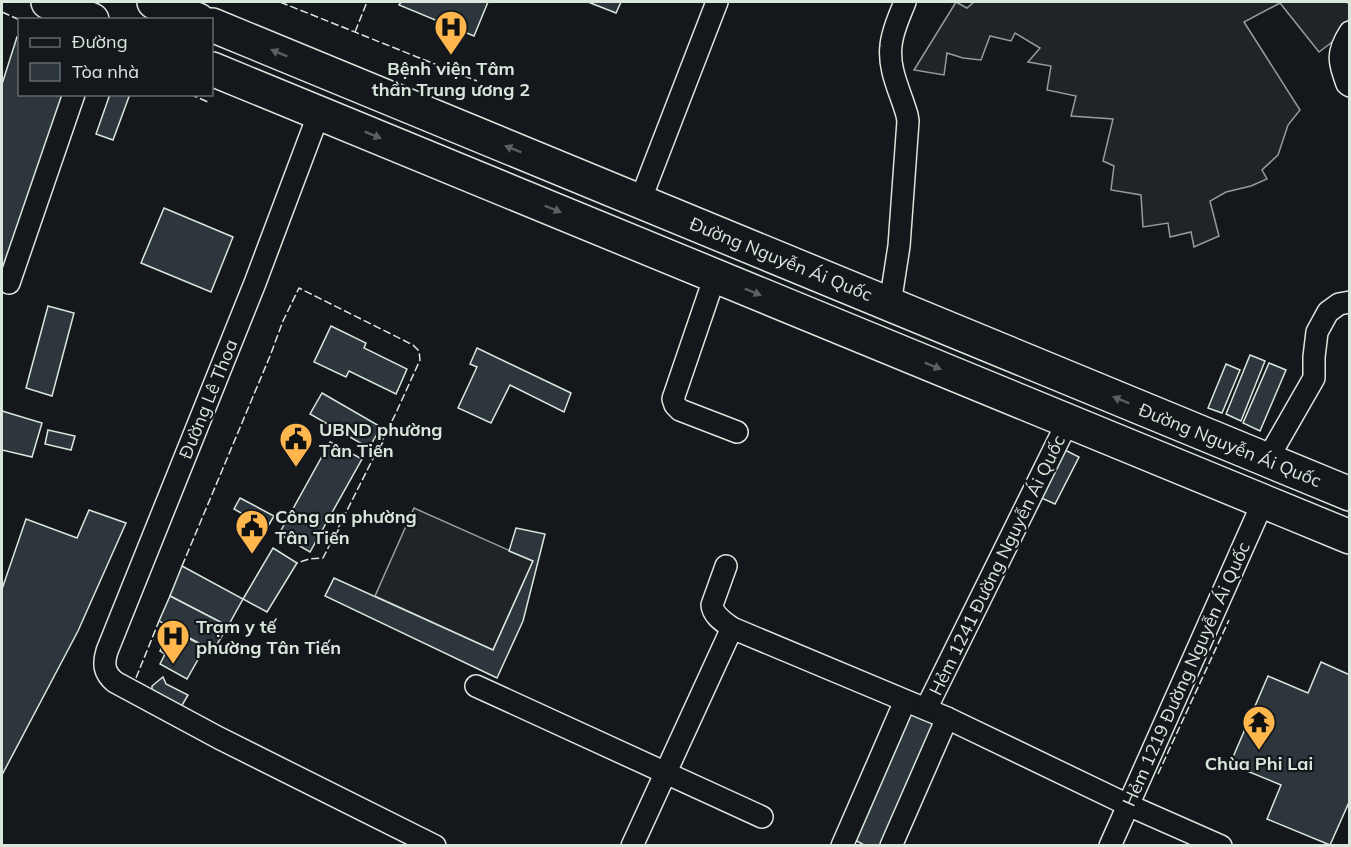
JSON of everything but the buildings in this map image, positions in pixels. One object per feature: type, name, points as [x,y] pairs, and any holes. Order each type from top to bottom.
[{"type":"main road","points":[[48,2],[87,18]]},
{"type":"main road","points":[[154,2],[193,18]]},
{"type":"main road","name":"Đường Nguyễn Ái Quốc","points":[[213,25],[1349,493]]},
{"type":"main road","points":[[213,69],[1350,537]]},
{"type":"main road","points":[[319,113],[333,76]]},
{"type":"street","points":[[640,201],[717,2]]},
{"type":"street","points":[[890,304],[899,246],[908,121],[892,66],[891,46],[905,2]]},
{"type":"street","points":[[1350,32],[1343,44],[1339,62],[1347,84],[1350,86]]},
{"type":"street","points":[[9,284],[73,96]]},
{"type":"street","name":"Đường Lê Thoa","points":[[319,113],[258,275],[107,651],[104,665],[110,678],[115,682],[397,837]]},
{"type":"street","points":[[716,276],[673,399],[680,410],[736,432]]},
{"type":"street","points":[[1267,460],[1314,378],[1317,332],[1328,312],[1339,304],[1350,302]]},
{"type":"street","name":"Hẻm 1241 Đường Nguyễn Ái Quốc","points":[[926,709],[1068,421]]},
{"type":"street","name":"Hẻm 1219 Đường Nguyễn Ái Quốc","points":[[1110,846],[1263,502]]},
{"type":"street","points":[[726,566],[712,609],[732,628],[947,718],[1128,805],[1221,846]]},
{"type":"street","points":[[632,846],[732,628]]},
{"type":"street","points":[[476,686],[762,817]]},
{"type":"street","name":"Hẻm 1241 Đường Nguyễn Ái Quốc","points":[[842,846],[904,701]]},
{"type":"street","name":"Hẻm 1241 Đường Nguyễn Ái Quốc","points":[[891,846],[947,718]]},
{"type":"street","points":[[397,837],[435,846]]},
{"type":"shaded area","points":[[956,2],[967,8],[974,2],[1346,2],[1349,4],[1349,19],[1336,39],[1319,52],[1280,3],[1244,22],[1300,110],[1288,125],[1278,155],[1262,170],[1267,179],[1251,186],[1226,192],[1210,201],[1219,236],[1194,247],[1191,232],[1170,237],[1168,223],[1143,227],[1141,195],[1111,190],[1114,166],[1103,161],[1113,119],[1071,116],[1076,96],[1047,90],[1051,66],[1028,62],[1040,48],[1015,33],[1011,41],[990,36],[981,60],[947,53],[944,75],[914,70]]},
{"type":"shaded area","points":[[414,508],[533,561],[493,650],[375,596]]},
{"type":"fence","points":[[280,2],[477,81]]},
{"type":"fence","points":[[355,32],[367,2]]},
{"type":"fence","points":[[2,12],[18,19]]},
{"type":"fence","points":[[194,96],[210,103]]},
{"type":"fence","points":[[182,566],[283,321],[299,288],[413,345],[419,351],[420,360],[323,558],[297,563]]},
{"type":"fence","points":[[1158,774],[1229,620]]},
{"type":"fence","points":[[136,678],[159,621]]},
{"type":"place","name":"Bệnh viện Tâm thần Trung ương 2","points":[[451,56]]},
{"type":"place","name":"UBND phường Tân Tiến","points":[[296,468]]},
{"type":"place","name":"Công an phường Tân Tiến","points":[[252,555]]},
{"type":"place","name":"Trạm y tế phường Tân Tiến","points":[[173,665]]},
{"type":"place","name":"Chùa Phi Lai","points":[[1259,751]]}]
